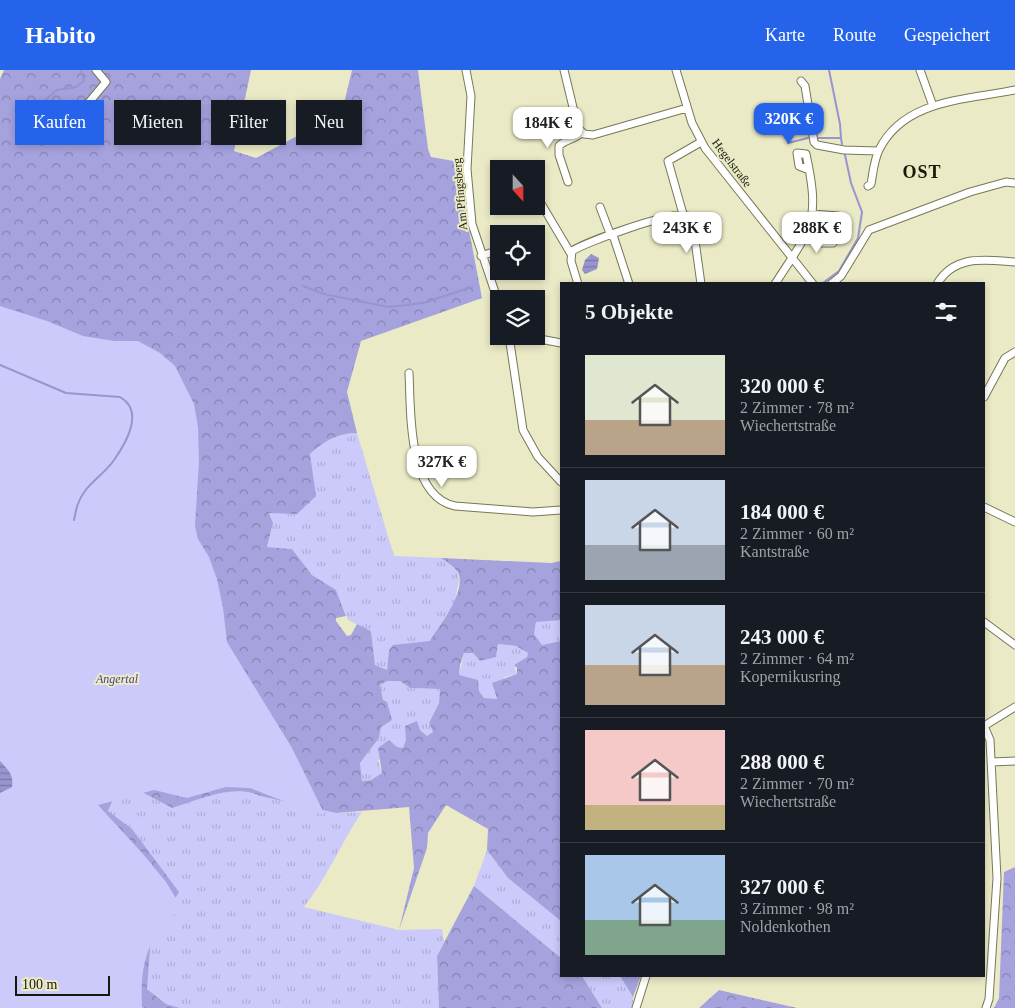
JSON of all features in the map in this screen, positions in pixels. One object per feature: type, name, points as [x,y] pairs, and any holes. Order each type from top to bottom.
[{"type":"street","points":[[91,100],[106,82],[96,70]]},
{"type":"street","name":"Am Pfingsberg","points":[[466,70],[471,96],[468,169],[472,224],[494,290]]},
{"type":"street","points":[[564,70],[578,128],[582,132],[593,135],[686,108]]},
{"type":"street","name":"Hegelstraße","points":[[676,70],[686,108],[701,142],[811,282]]},
{"type":"street","points":[[920,70],[933,106]]},
{"type":"street","points":[[801,81],[805,86],[813,140],[818,145],[844,150],[878,151]]},
{"type":"street","points":[[868,186],[871,184],[878,151],[893,128],[907,117],[933,106],[1015,90]]},
{"type":"street","points":[[568,182],[559,155],[560,146],[564,142],[577,138],[582,132]]},
{"type":"street","points":[[701,142],[668,161],[683,214],[689,218],[693,226],[701,282]]},
{"type":"street","points":[[776,282],[806,238],[814,214],[809,170]]},
{"type":"street","points":[[834,282],[841,276],[869,230],[970,192],[1006,182],[1015,183]]},
{"type":"street","points":[[600,207],[628,282]]},
{"type":"street","points":[[545,211],[571,254],[578,282]]},
{"type":"street","points":[[571,254],[576,249],[645,223],[683,214]]},
{"type":"street","points":[[814,214],[838,216]]},
{"type":"street","points":[[806,238],[822,243],[833,243]]},
{"type":"street","points":[[481,256],[490,253]]},
{"type":"street","points":[[938,282],[946,270],[963,261],[1015,262]]},
{"type":"street","points":[[545,339],[560,342]]},
{"type":"street","points":[[511,345],[523,430],[538,458],[560,481]]},
{"type":"street","points":[[985,395],[1005,358],[1015,352]]},
{"type":"street","points":[[409,373],[414,444],[426,483],[434,495],[447,504],[455,506],[533,512],[560,510]]},
{"type":"street","points":[[985,507],[1015,522]]},
{"type":"street","points":[[985,623],[1015,646]]},
{"type":"street","points":[[985,725],[1015,707]]},
{"type":"street","points":[[985,728],[989,736],[992,762],[997,878],[989,999],[986,1008]]},
{"type":"street","points":[[992,762],[1015,760]]},
{"type":"street","points":[[636,1008],[646,977]]},
{"type":"green space","points":[[4,70],[251,70],[245,100],[211,100],[211,145],[235,145],[234,151],[256,158],[280,145],[286,145],[286,142],[296,137],[296,145],[362,145],[362,100],[345,100],[352,70],[418,70],[428,149],[431,157],[465,163],[468,225],[482,298],[361,341],[347,392],[357,433],[332,439],[310,454],[316,496],[297,514],[269,513],[273,523],[267,547],[292,549],[312,575],[336,590],[346,616],[336,618],[336,621],[347,636],[351,635],[357,624],[371,631],[375,665],[387,670],[389,650],[393,645],[430,641],[446,617],[456,597],[460,579],[457,571],[441,558],[551,563],[560,561],[560,620],[536,622],[534,634],[542,645],[560,641],[560,920],[508,878],[487,850],[488,829],[446,805],[428,833],[427,848],[399,930],[414,868],[409,807],[336,813],[239,791],[216,794],[172,808],[138,790],[119,786],[108,811],[132,829],[179,892],[151,938],[147,989],[166,1004],[180,1008],[0,1008],[0,79]],"holes":[[[498,644],[516,646],[528,653],[527,657],[514,665],[517,668],[517,674],[492,683],[497,699],[484,698],[479,691],[478,680],[459,675],[464,653],[473,653],[480,661],[496,657]],[[387,681],[400,681],[410,688],[440,689],[439,703],[429,723],[433,732],[427,736],[420,730],[417,721],[405,726],[406,740],[403,748],[397,747],[389,740],[378,748],[382,773],[371,780],[362,781],[360,763],[379,738],[381,727],[392,720],[387,702],[383,700],[380,685]]]},
{"type":"green space","name":"Angertal","points":[[0,306],[47,321],[83,336],[114,341],[138,341],[160,353],[175,366],[194,404],[198,427],[199,462],[195,526],[198,539],[209,557],[217,579],[227,642],[292,748],[325,815],[301,808],[250,788],[226,787],[187,798],[154,790],[98,805],[166,882],[182,908],[161,929],[153,940],[148,952],[142,977],[142,1007],[145,1008],[0,1008]]},
{"type":"green space","points":[[357,433],[394,556],[441,558],[457,571],[459,580],[455,601],[430,642],[393,645],[389,650],[387,670],[375,665],[371,631],[348,620],[336,590],[312,575],[292,549],[267,547],[273,523],[269,513],[315,496],[310,454],[332,439]]},
{"type":"green space","points":[[560,620],[560,641],[542,645],[534,634],[536,622]]},
{"type":"green space","points":[[498,644],[516,646],[528,653],[527,657],[514,665],[517,674],[505,677],[494,690],[497,700],[484,698],[479,691],[459,675],[464,653],[473,653],[480,661],[496,656]]},
{"type":"green space","points":[[387,681],[400,681],[410,688],[440,689],[439,703],[429,723],[433,732],[427,736],[420,730],[406,740],[403,748],[397,747],[378,760],[382,773],[371,780],[362,781],[360,763],[379,738],[383,700],[380,685]]},
{"type":"green space","points":[[119,786],[138,790],[172,808],[216,794],[239,791],[336,813],[362,812],[320,884],[304,907],[399,930],[442,929],[444,942],[437,956],[439,1008],[180,1008],[166,1004],[147,989],[151,938],[108,811]]},
{"type":"green space","points":[[487,850],[508,878],[560,919],[560,957],[474,886]]},
{"type":"green space","points":[[1015,867],[1015,1008],[994,1008],[999,998],[1004,872]]},
{"type":"green space","points":[[474,886],[560,957],[560,977],[583,977],[602,1008],[439,1008],[437,956]]},
{"type":"green space","points":[[583,977],[621,977],[633,997],[633,1008],[602,1008]]},
{"type":"green space","points":[[621,977],[641,977],[633,997]]},
{"type":"green space","points":[[719,990],[797,1008],[699,1008]]},
{"type":"shaded area","points":[[591,254],[599,258],[597,269],[585,274],[582,270],[585,260]]},
{"type":"shaded area","points":[[0,761],[10,773],[12,787],[0,793]]},
{"type":"waterway","points":[[45,100],[57,90],[76,87],[84,81],[81,70]]},
{"type":"waterway","points":[[818,138],[841,138],[829,70]]},
{"type":"waterway","points":[[788,143],[808,138]]},
{"type":"waterway","points":[[841,138],[842,144]]},
{"type":"waterway","points":[[824,282],[839,271],[858,238],[862,212],[851,183],[845,155]]},
{"type":"waterway","points":[[303,286],[324,294],[389,307],[423,303],[472,287]]},
{"type":"waterway","points":[[0,365],[66,393],[120,397],[131,410],[131,427],[124,445],[111,464],[83,494],[74,520]]},
{"type":"district","name":"OST","points":[[922,172]]}]
